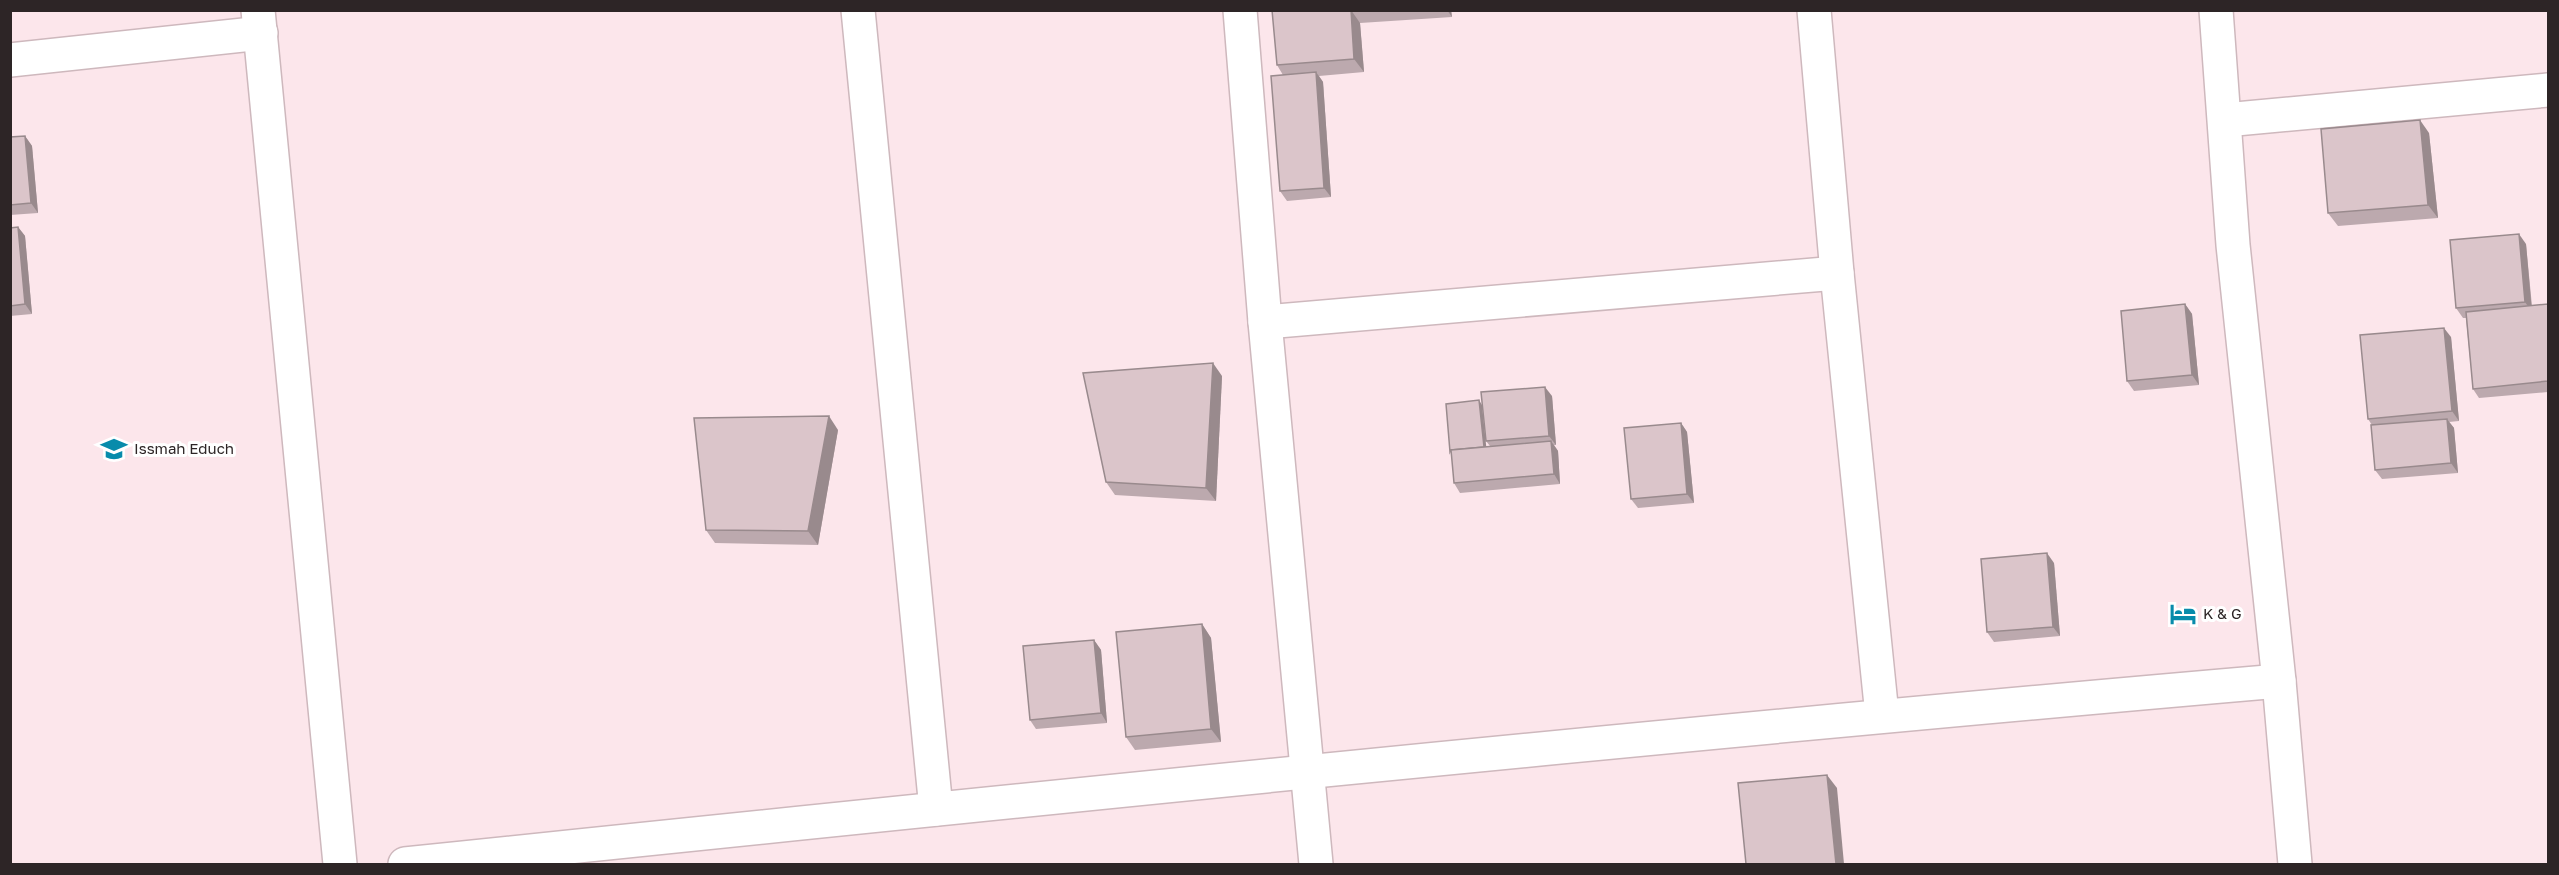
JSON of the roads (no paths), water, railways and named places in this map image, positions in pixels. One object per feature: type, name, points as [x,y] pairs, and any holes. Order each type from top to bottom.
[{"type":"street","points":[[858,10],[936,809]]},
{"type":"street","points":[[1240,10],[1265,322],[1316,864]]},
{"type":"street","points":[[1814,10],[1882,715]]},
{"type":"street","points":[[2216,10],[2233,245],[2279,681],[2295,864]]},
{"type":"street","points":[[10,60],[260,22],[340,864]]},
{"type":"street","points":[[2225,120],[2548,90]]},
{"type":"street","points":[[1265,322],[1838,273]]},
{"type":"street","points":[[405,864],[1882,715],[2279,681]]},
{"type":"place","name":"Issmah Educh","points":[[114,449]]},
{"type":"place","name":"K & G","points":[[2183,614]]}]
